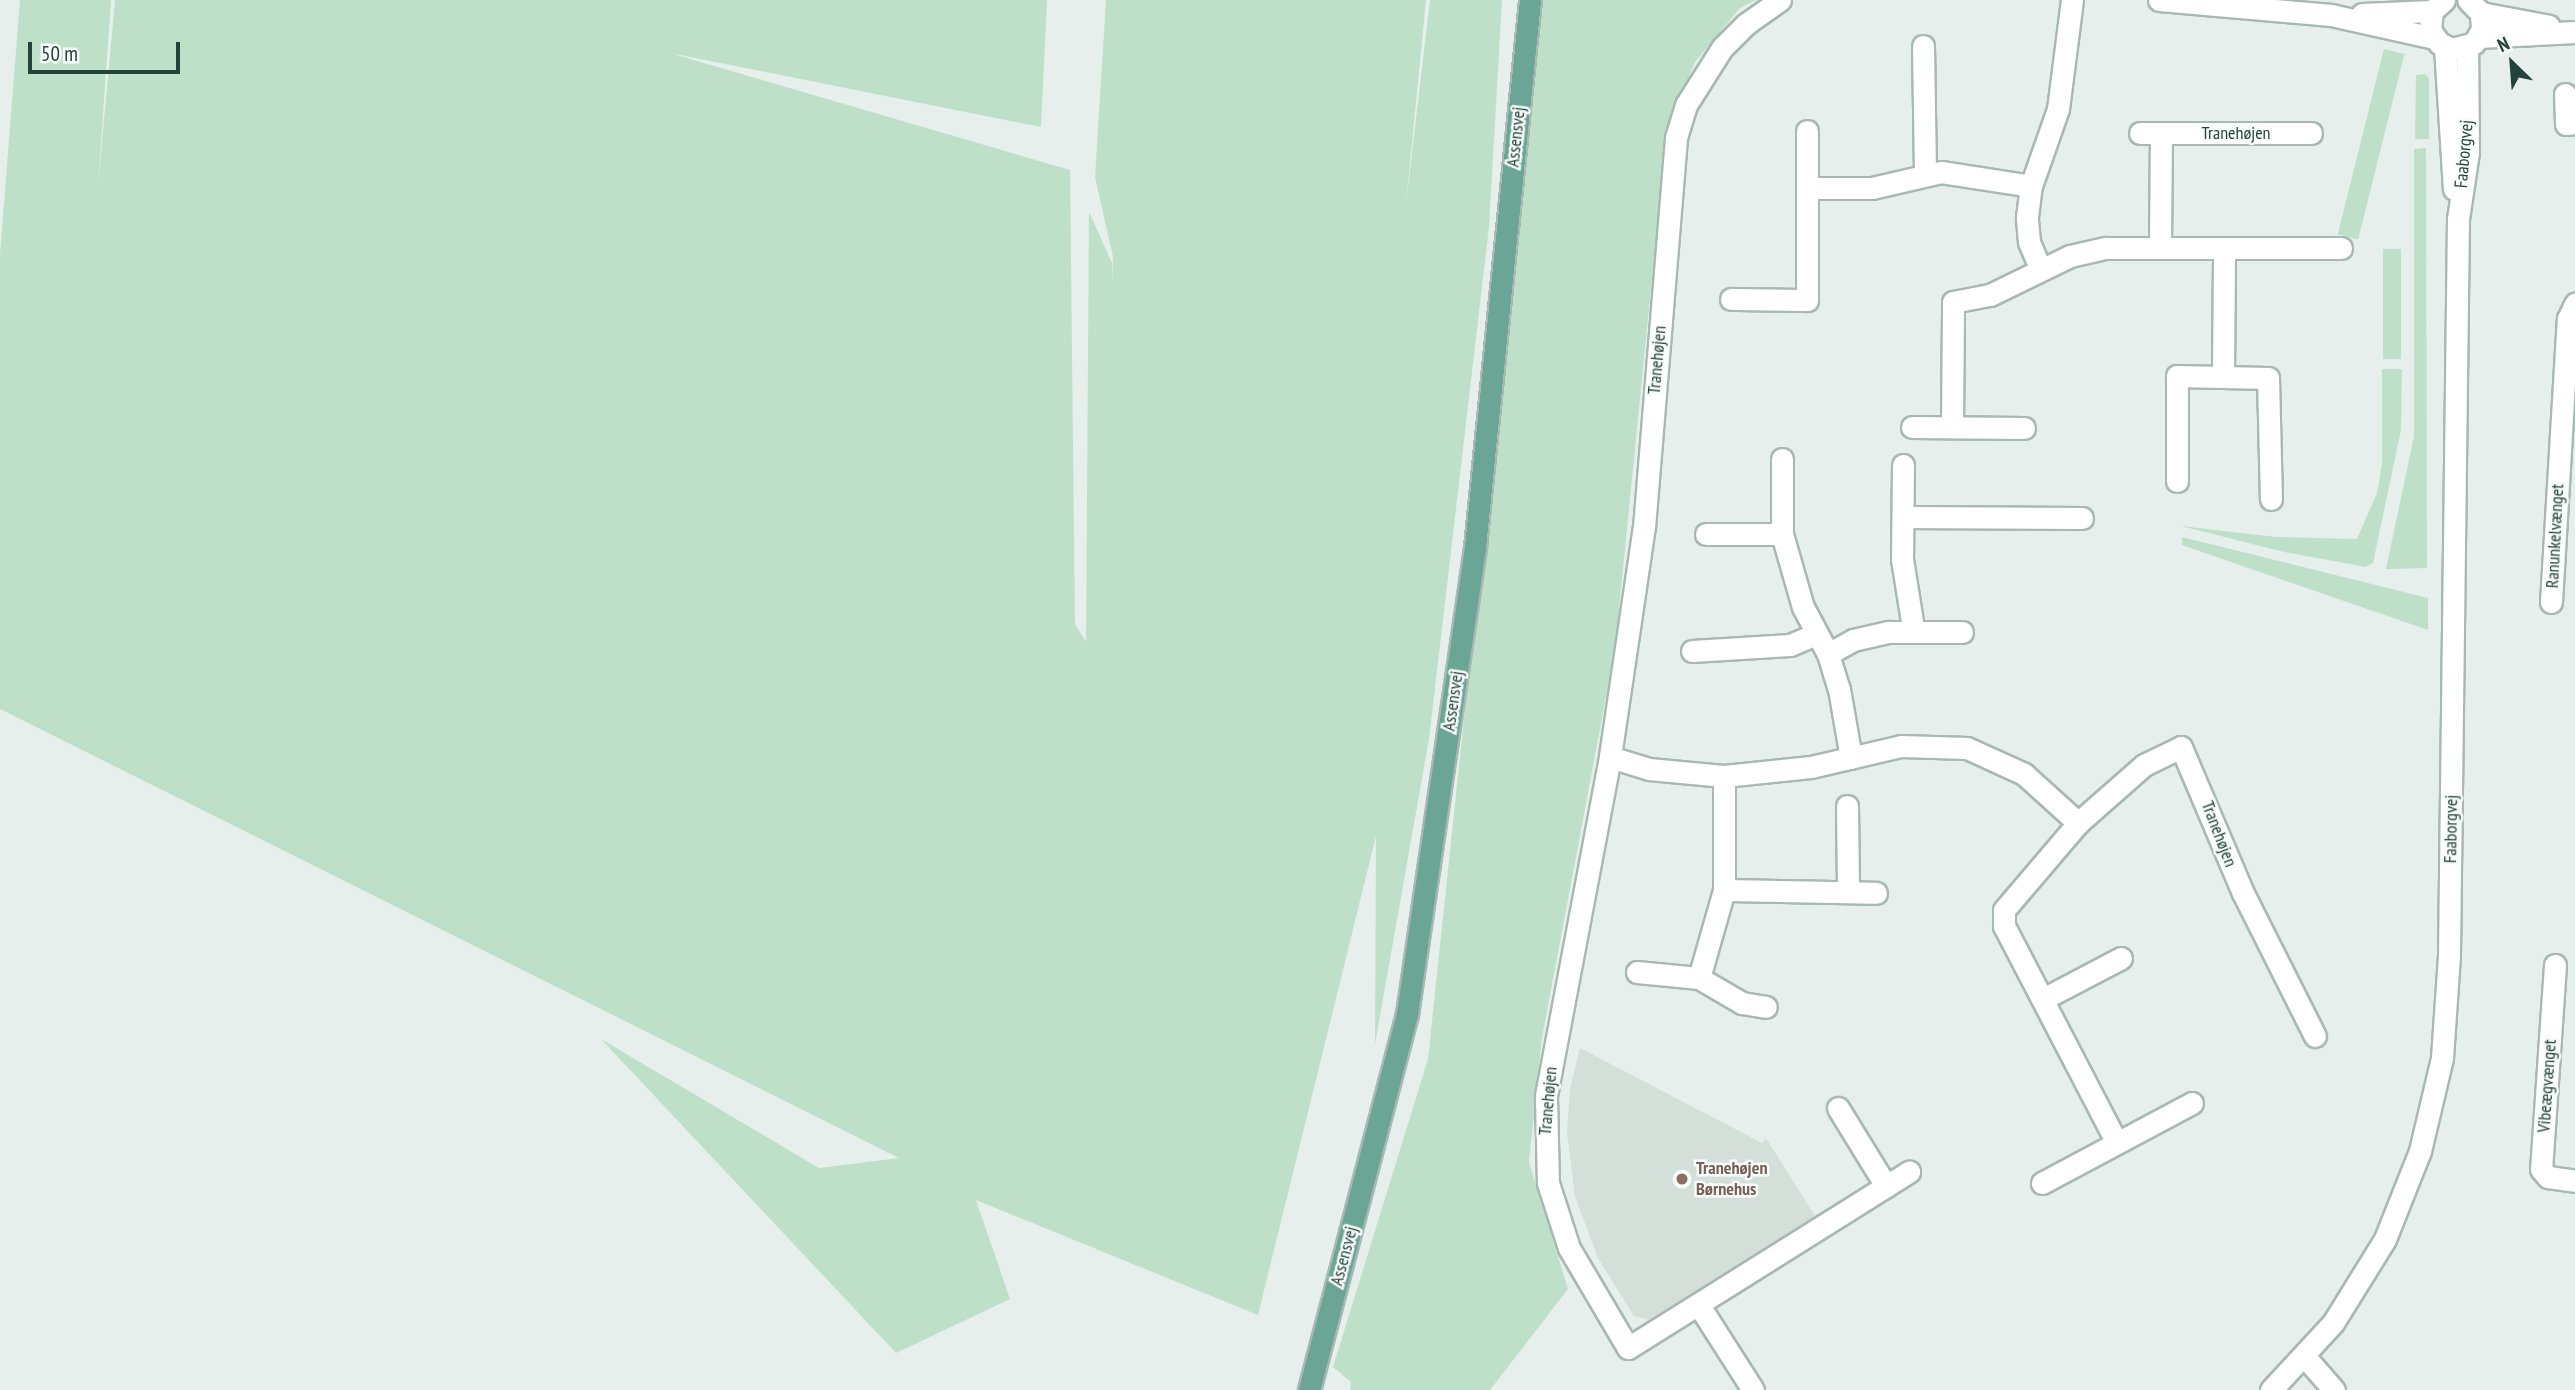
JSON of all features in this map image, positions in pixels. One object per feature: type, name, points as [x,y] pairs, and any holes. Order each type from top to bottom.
[{"type":"main road","name":"Assensvej","points":[[1309,1390],[1408,1014],[1475,547],[1530,0]]},
{"type":"street","name":"Tranehøjen","points":[[1780,0],[1746,24],[1722,48],[1686,105],[1676,138],[1644,526],[1610,757],[1548,1085],[1544,1129],[1548,1183],[1569,1248],[1628,1348],[1909,1172]]},
{"type":"street","points":[[2040,268],[2029,242],[2031,186],[2058,108],[2072,0]]},
{"type":"street","points":[[2159,0],[2332,15],[2440,43],[2575,31]]},
{"type":"street","points":[[2332,15],[2438,6]]},
{"type":"street","name":"Faaborgvej","points":[[2271,1390],[2305,1357],[2347,1302],[2385,1238],[2420,1151],[2442,1058],[2449,955],[2458,219],[2438,6]]},
{"type":"street","points":[[2474,6],[2575,31]]},
{"type":"street","name":"Faaborgvej","points":[[2458,219],[2468,152],[2474,6]]},
{"type":"street","points":[[1923,46],[1925,175]]},
{"type":"street","points":[[2566,94],[2566,124],[2575,123]]},
{"type":"street","points":[[1731,299],[1807,299],[1807,131]]},
{"type":"street","name":"Tranehøjen","points":[[2160,245],[2151,133],[2311,133]]},
{"type":"street","points":[[1809,188],[1872,188],[1925,175],[1965,173],[2031,186]]},
{"type":"street","points":[[1952,426],[1953,302],[1990,295],[2040,268],[2106,248],[2160,245],[2224,250],[2341,248]]},
{"type":"street","points":[[2223,374],[2224,250]]},
{"type":"street","name":"Ranunkelvænget","points":[[2551,602],[2568,319],[2575,304]]},
{"type":"street","points":[[2177,481],[2177,376],[2223,374],[2268,378],[2271,499]]},
{"type":"street","points":[[1912,427],[2024,428]]},
{"type":"street","points":[[1782,459],[1782,534],[1794,583],[1816,634],[1828,654],[1851,758]]},
{"type":"street","points":[[1903,465],[1902,559],[1913,628]]},
{"type":"street","points":[[1903,517],[2082,518]]},
{"type":"street","points":[[1706,534],[1782,534]]},
{"type":"street","points":[[1828,654],[1853,640],[1913,628],[1962,632]]},
{"type":"street","points":[[1692,651],[1790,645],[1816,634]]},
{"type":"street","points":[[1610,757],[1649,769],[1724,776],[1851,758],[1900,746],[1967,748],[2024,774],[2078,823]]},
{"type":"street","name":"Tranehøjen","points":[[2117,1143],[2004,926],[2004,910],[2078,823],[2144,765],[2181,747],[2242,893],[2315,1036]]},
{"type":"street","points":[[1699,978],[1724,890],[1724,776]]},
{"type":"street","points":[[1847,806],[1847,892]]},
{"type":"street","points":[[1724,890],[1875,893]]},
{"type":"street","points":[[2043,999],[2121,958]]},
{"type":"street","name":"Vibeægvænget","points":[[2554,965],[2542,1169],[2547,1177],[2575,1181]]},
{"type":"street","points":[[1637,972],[1699,978],[1742,1003],[1766,1007]]},
{"type":"street","points":[[2042,1183],[2192,1103]]},
{"type":"street","points":[[1838,1108],[1886,1186]]},
{"type":"street","points":[[1699,1304],[1753,1390]]},
{"type":"street","points":[[2305,1357],[2334,1390]]},
{"type":"shaded area","name":"Tranehøjen Børnehus","points":[[1580,1048],[1762,1143],[1766,1138],[1815,1216],[1649,1320],[1634,1316],[1598,1258],[1575,1197],[1567,1131],[1570,1089]]},
{"type":"green space","points":[[20,0],[111,0],[98,186],[115,0],[1047,0],[1041,127],[670,53],[1070,170],[1075,624],[1086,642],[1089,212],[1112,263],[1112,285],[1113,257],[1095,177],[1106,0],[1426,0],[1406,204],[1430,0],[1502,0],[1489,227],[1429,739],[1375,1044],[1376,836],[1258,1315],[976,1200],[1010,1299],[896,1353],[601,1039],[819,1168],[899,1158],[0,709],[0,254]]},
{"type":"green space","points":[[1540,0],[1756,0],[1740,8],[1695,62],[1667,129],[1615,649],[1542,1038],[1529,1162],[1568,1289],[1490,1390],[1350,1390],[1351,1382],[1333,1367],[1428,1059]]},
{"type":"green space","points":[[2384,49],[2404,54],[2358,239],[2338,234]]},
{"type":"green space","points":[[2425,74],[2429,78],[2429,139],[2415,139],[2416,75]]},
{"type":"green space","points":[[2426,148],[2427,568],[2386,569],[2414,436],[2414,149]]},
{"type":"green space","points":[[2383,249],[2401,249],[2401,359],[2383,359]]},
{"type":"green space","points":[[2382,369],[2402,369],[2401,430],[2373,563],[2366,567],[2284,552],[2181,526],[2276,537],[2357,539],[2377,493],[2382,464]]},
{"type":"green space","points":[[2182,537],[2428,598],[2428,630],[2182,545]]},
{"type":"place","name":"Tranehøjen Børnehus","points":[[1682,1179]]}]
